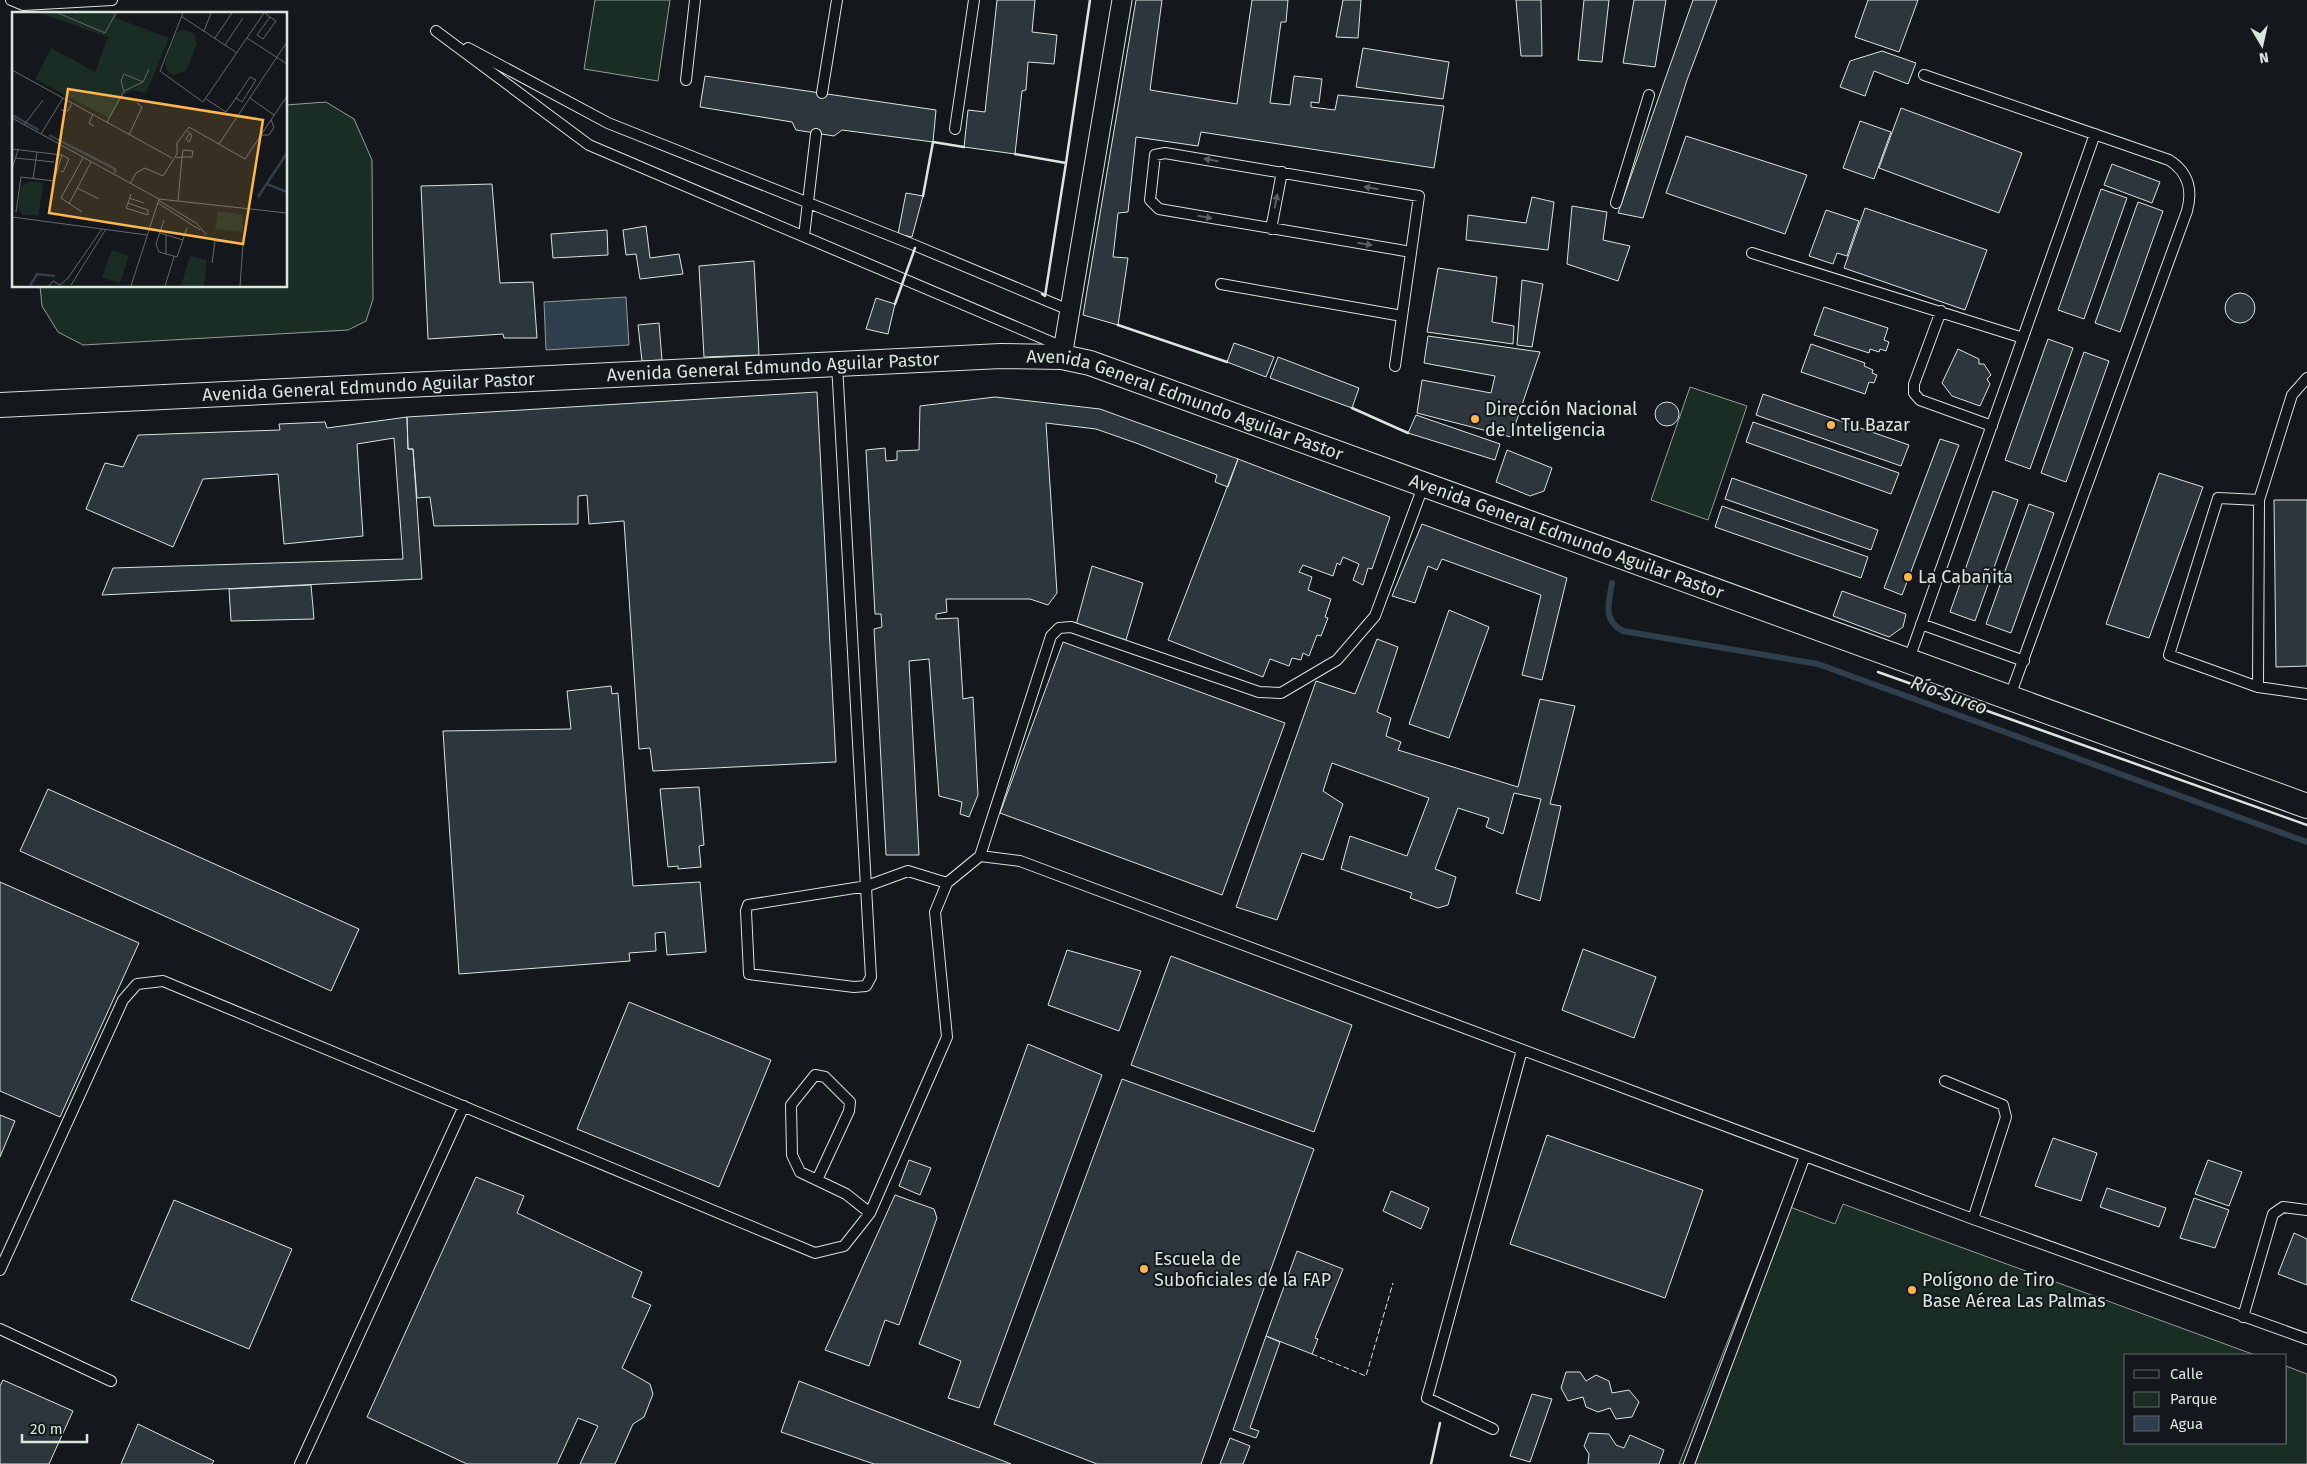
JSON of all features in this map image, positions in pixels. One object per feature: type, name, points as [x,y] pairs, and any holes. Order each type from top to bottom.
[{"type":"street","points":[[1063,352],[1122,0]]},
{"type":"street","name":"Avenida General Edmundo Aguilar Pastor","points":[[0,405],[1063,352],[1909,659],[2307,806]]},
{"type":"lane","points":[[11,0],[23,6],[112,0]]},
{"type":"lane","points":[[686,80],[695,0]]},
{"type":"lane","points":[[822,93],[837,0]]},
{"type":"lane","points":[[956,129],[974,0]]},
{"type":"lane","points":[[1063,352],[804,236],[590,145],[436,31],[608,124],[808,203],[1069,310]]},
{"type":"lane","points":[[1924,74],[2169,160],[2177,165],[2188,181],[2190,201],[2010,696]]},
{"type":"lane","points":[[1616,204],[1649,95]]},
{"type":"lane","points":[[804,236],[816,134]]},
{"type":"lane","points":[[1909,659],[2095,134]]},
{"type":"lane","points":[[1394,366],[1420,196],[1166,152],[1155,155],[1150,200],[1159,210],[1411,252]]},
{"type":"lane","points":[[1270,229],[1282,172]]},
{"type":"lane","points":[[1752,254],[2023,338]]},
{"type":"lane","points":[[1221,284],[1402,316]]},
{"type":"lane","points":[[1940,311],[1914,384],[1914,393],[1920,400],[1992,426]]},
{"type":"lane","points":[[836,364],[867,886],[871,977],[866,986],[854,987],[749,974],[746,911],[748,905],[867,886],[908,871],[947,883]]},
{"type":"lane","points":[[2258,687],[2259,500],[2292,395],[2307,378]]},
{"type":"lane","points":[[0,1270],[123,1000],[137,984],[163,981],[815,1253],[844,1246],[870,1213],[946,1037],[935,912],[947,883],[980,856],[1051,636],[1059,628],[1070,627],[1259,692],[1281,692],[1337,660],[1375,616],[1424,484]]},
{"type":"lane","points":[[2259,500],[2218,498],[2169,655],[2258,687],[2307,694]]},
{"type":"lane","points":[[1921,624],[2024,661]]},
{"type":"lane","points":[[980,856],[1020,861],[1973,1219],[2307,1339]]},
{"type":"lane","points":[[1493,1429],[1427,1398],[1522,1050]]},
{"type":"lane","points":[[816,1180],[849,1111],[850,1102],[825,1077],[815,1075],[791,1105],[792,1155],[800,1172],[816,1180],[846,1194],[870,1213]]},
{"type":"lane","points":[[1945,1081],[2003,1105],[2006,1111],[2006,1117],[1973,1219]]},
{"type":"lane","points":[[300,1464],[464,1106]]},
{"type":"lane","points":[[1689,1464],[1805,1156]]},
{"type":"lane","points":[[2243,1317],[2273,1214],[2283,1207],[2307,1210]]},
{"type":"lane","points":[[0,1329],[111,1381]]},
{"type":"green space","points":[[595,0],[670,0],[658,81],[584,69]]},
{"type":"green space","points":[[326,102],[354,119],[372,160],[373,299],[366,321],[348,330],[83,345],[58,332],[42,306],[40,288],[288,288],[288,105]]},
{"type":"green space","points":[[1690,387],[1747,406],[1708,520],[1651,500]]},
{"type":"green space","name":"Polígono de Tiro Base Aérea Las Palmas","points":[[1782,1204],[1835,1224],[1843,1204],[2252,1354],[2124,1354],[2124,1444],[2287,1444],[2287,1366],[2307,1374],[2307,1464],[1679,1464]]},
{"type":"water","points":[[626,297],[629,345],[546,350],[544,302]]},
{"type":"building","points":[[997,0],[1035,0],[1032,32],[1057,35],[1054,64],[1028,62],[1026,90],[1022,91],[1015,154],[964,147],[968,110],[985,112]]},
{"type":"building","points":[[1136,0],[1162,0],[1150,90],[1237,104],[1252,0],[1288,0],[1286,22],[1281,22],[1270,103],[1290,105],[1294,76],[1322,79],[1319,103],[1311,102],[1311,107],[1335,110],[1338,95],[1444,106],[1434,168],[1201,132],[1198,146],[1136,137],[1128,212],[1118,213],[1113,257],[1128,258],[1118,325],[1083,315]]},
{"type":"building","points":[[1343,0],[1361,0],[1358,38],[1336,37]]},
{"type":"building","points":[[1516,0],[1541,0],[1542,56],[1521,56]]},
{"type":"building","points":[[1584,0],[1609,0],[1602,62],[1578,60]]},
{"type":"building","points":[[1634,0],[1666,0],[1655,67],[1623,63]]},
{"type":"building","points":[[1693,0],[1717,0],[1687,80],[1643,218],[1618,213]]},
{"type":"building","points":[[1868,0],[1918,0],[1899,52],[1855,37]]},
{"type":"building","points":[[1363,48],[1449,62],[1443,99],[1356,87]]},
{"type":"building","points":[[1882,51],[1916,63],[1908,84],[1874,71],[1865,96],[1840,87],[1850,61]]},
{"type":"building","points":[[705,76],[936,110],[933,142],[842,130],[834,136],[796,130],[792,122],[700,107]]},
{"type":"building","points":[[1901,108],[2022,153],[1999,213],[1879,168]]},
{"type":"building","points":[[1860,121],[1891,132],[1874,179],[1843,168]]},
{"type":"building","points":[[1686,136],[1807,175],[1785,234],[1666,193]]},
{"type":"building","points":[[2112,164],[2160,182],[2152,203],[2104,185]]},
{"type":"building","points":[[492,184],[500,283],[533,282],[537,338],[504,338],[503,334],[428,339],[421,186]]},
{"type":"building","points":[[2101,189],[2127,198],[2084,319],[2058,310]]},
{"type":"building","points":[[906,193],[923,196],[912,237],[898,234]]},
{"type":"building","points":[[1532,197],[1554,202],[1548,250],[1466,240],[1468,215],[1526,223]]},
{"type":"building","points":[[2138,202],[2163,211],[2120,332],[2095,323]]},
{"type":"building","points":[[1572,206],[1607,212],[1603,240],[1630,246],[1618,281],[1567,264]]},
{"type":"building","points":[[1865,208],[1987,250],[1965,310],[1844,268]]},
{"type":"building","points":[[1826,210],[1859,221],[1847,256],[1837,253],[1833,264],[1809,256]]},
{"type":"building","points":[[646,226],[650,258],[679,254],[683,274],[640,279],[636,254],[626,255],[623,230]]},
{"type":"building","points":[[607,230],[608,255],[553,258],[551,234]]},
{"type":"building","points":[[754,261],[759,355],[704,357],[699,266]]},
{"type":"building","points":[[1438,268],[1497,277],[1492,322],[1514,326],[1513,344],[1427,332]]},
{"type":"building","points":[[1522,280],[1543,284],[1532,347],[1517,345]]},
{"type":"building","points":[[2240,293],[2251,297],[2255,308],[2251,319],[2240,323],[2229,319],[2225,308],[2229,297]]},
{"type":"building","points":[[876,298],[895,304],[888,334],[866,329]]},
{"type":"building","points":[[1824,307],[1888,328],[1884,340],[1889,342],[1886,351],[1880,349],[1879,352],[1870,349],[1869,353],[1814,335]]},
{"type":"building","points":[[659,323],[662,360],[642,361],[638,325]]},
{"type":"building","points":[[1428,336],[1540,352],[1511,437],[1417,413],[1422,380],[1491,393],[1495,376],[1424,363]]},
{"type":"building","points":[[2048,339],[2073,348],[2030,469],[2005,460]]},
{"type":"building","points":[[1234,343],[1274,357],[1266,377],[1227,362]]},
{"type":"building","points":[[1811,344],[1865,363],[1864,366],[1873,370],[1872,373],[1877,375],[1874,383],[1869,382],[1865,394],[1801,372]]},
{"type":"building","points":[[1958,349],[1979,359],[1979,364],[1984,364],[1991,375],[1987,379],[1990,384],[1980,406],[1952,396],[1942,383]]},
{"type":"building","points":[[2084,352],[2109,361],[2066,482],[2041,473]]},
{"type":"building","points":[[1278,357],[1359,388],[1352,408],[1270,378]]},
{"type":"building","points":[[817,392],[836,762],[653,771],[650,748],[639,749],[624,521],[589,524],[587,495],[578,496],[578,524],[434,526],[430,497],[417,498],[413,449],[408,449],[407,417]]},
{"type":"building","points":[[1763,394],[1909,445],[1901,466],[1756,415]]},
{"type":"building","points":[[995,397],[1100,409],[1238,459],[1228,487],[1215,482],[1217,475],[1136,443],[1096,429],[1046,423],[1057,593],[1048,605],[1030,599],[946,599],[947,612],[936,614],[936,619],[958,618],[963,699],[973,697],[978,795],[969,817],[960,814],[962,802],[939,796],[929,659],[909,661],[919,855],[886,855],[874,629],[882,627],[881,614],[875,614],[866,450],[885,448],[886,461],[897,460],[897,451],[919,450],[920,406]]},
{"type":"building","points":[[1667,402],[1676,405],[1679,414],[1676,423],[1667,426],[1658,423],[1655,414],[1658,405]]},
{"type":"building","points":[[1416,415],[1500,444],[1495,460],[1408,433]]},
{"type":"building","points":[[407,417],[408,449],[413,449],[422,579],[102,595],[113,568],[403,559],[394,438],[357,444],[363,536],[284,544],[278,474],[203,479],[173,547],[86,509],[105,463],[123,467],[138,435],[280,430],[279,424],[325,422],[327,428]]},
{"type":"building","points":[[1753,422],[1899,473],[1891,494],[1746,442]]},
{"type":"building","points":[[1940,439],[1959,445],[1902,595],[1884,588]]},
{"type":"building","points":[[1507,450],[1552,468],[1544,491],[1530,496],[1496,482]]},
{"type":"building","points":[[1238,459],[1390,517],[1372,569],[1368,568],[1363,585],[1353,580],[1359,564],[1343,557],[1340,565],[1337,563],[1333,576],[1303,565],[1299,572],[1312,577],[1308,590],[1331,599],[1325,617],[1328,618],[1321,636],[1317,635],[1309,656],[1303,653],[1301,660],[1292,658],[1289,666],[1270,659],[1263,677],[1168,640]]},
{"type":"building","points":[[2159,473],[2203,487],[2149,638],[2106,624]]},
{"type":"building","points":[[1732,478],[1878,530],[1871,550],[1725,499]]},
{"type":"building","points":[[1993,491],[2018,500],[1975,621],[1950,612]]},
{"type":"building","points":[[2274,500],[2307,500],[2307,666],[2276,667]]},
{"type":"building","points":[[2029,504],[2054,513],[2011,633],[1986,624]]},
{"type":"building","points":[[1722,506],[1868,557],[1861,578],[1715,527]]},
{"type":"building","points":[[1422,524],[1567,578],[1542,680],[1522,675],[1541,595],[1442,559],[1437,570],[1428,566],[1415,603],[1392,596]]},
{"type":"building","points":[[1092,566],[1143,583],[1126,640],[1076,625]]},
{"type":"building","points":[[311,585],[314,619],[231,621],[229,589]]},
{"type":"building","points":[[1842,591],[1906,614],[1903,627],[1889,637],[1833,616]]},
{"type":"building","points":[[1449,610],[1489,627],[1449,738],[1409,724]]},
{"type":"building","points":[[1377,639],[1398,647],[1377,712],[1391,718],[1386,736],[1401,742],[1398,750],[1518,787],[1540,699],[1575,706],[1550,804],[1561,806],[1540,901],[1516,893],[1541,799],[1514,793],[1503,834],[1486,827],[1489,818],[1458,808],[1435,869],[1456,877],[1448,905],[1438,908],[1410,898],[1412,893],[1341,869],[1350,836],[1407,856],[1429,798],[1332,763],[1323,791],[1343,804],[1323,860],[1302,853],[1277,920],[1236,907],[1316,681],[1355,694]]},
{"type":"building","points":[[1063,642],[1285,723],[1222,895],[1000,813]]},
{"type":"building","points":[[611,686],[612,694],[618,693],[633,886],[700,882],[706,952],[667,955],[665,932],[655,933],[656,951],[629,953],[630,961],[459,974],[443,731],[571,729],[567,691]]},
{"type":"building","points":[[699,787],[704,845],[699,846],[701,867],[678,869],[678,866],[668,867],[660,789]]},
{"type":"building","points":[[48,789],[359,929],[331,991],[20,851]]},
{"type":"building","points":[[0,882],[139,943],[60,1117],[0,1091]]},
{"type":"building","points":[[1583,949],[1656,977],[1634,1038],[1562,1010]]},
{"type":"building","points":[[1067,950],[1141,971],[1119,1031],[1048,1005]]},
{"type":"building","points":[[1171,956],[1352,1025],[1314,1132],[1131,1065]]},
{"type":"building","points":[[629,1002],[771,1060],[719,1187],[577,1129]]},
{"type":"building","points":[[1028,1044],[1102,1075],[979,1408],[948,1398],[961,1361],[919,1344]]},
{"type":"building","points":[[1122,1079],[1314,1149],[1201,1464],[1097,1464],[994,1424]]},
{"type":"building","points":[[0,1115],[15,1121],[0,1157]]},
{"type":"building","points":[[1547,1135],[1703,1190],[1665,1298],[1510,1244]]},
{"type":"building","points":[[2053,1138],[2097,1153],[2081,1201],[2035,1186]]},
{"type":"building","points":[[909,1160],[931,1168],[920,1195],[899,1186]]},
{"type":"building","points":[[2208,1160],[2242,1172],[2229,1206],[2195,1194]]},
{"type":"building","points":[[476,1177],[524,1196],[517,1213],[642,1272],[632,1297],[651,1305],[622,1368],[650,1384],[653,1394],[644,1417],[633,1424],[615,1464],[580,1464],[598,1426],[578,1418],[557,1464],[467,1464],[367,1417]]},
{"type":"building","points":[[2107,1188],[2166,1208],[2159,1227],[2100,1207]]},
{"type":"building","points":[[1391,1191],[1429,1208],[1421,1229],[1383,1211]]},
{"type":"building","points":[[895,1195],[934,1209],[937,1218],[899,1325],[885,1320],[869,1366],[825,1350]]},
{"type":"building","points":[[2194,1198],[2229,1210],[2215,1248],[2180,1238]]},
{"type":"building","points":[[174,1200],[292,1249],[249,1349],[131,1300]]},
{"type":"building","points":[[2294,1233],[2307,1239],[2307,1285],[2278,1274]]},
{"type":"building","points":[[1297,1251],[1343,1269],[1315,1338],[1318,1339],[1312,1354],[1266,1336]]},
{"type":"building","points":[[1266,1336],[1280,1342],[1250,1428],[1259,1431],[1256,1438],[1233,1430]]},
{"type":"building","points":[[1566,1372],[1580,1372],[1586,1381],[1596,1375],[1609,1381],[1612,1393],[1629,1390],[1639,1402],[1632,1417],[1616,1419],[1610,1408],[1598,1412],[1586,1407],[1583,1397],[1568,1401],[1561,1388]]},
{"type":"building","points":[[3,1380],[73,1411],[49,1464],[0,1464],[0,1386]]},
{"type":"building","points":[[799,1381],[1011,1464],[874,1464],[781,1432]]},
{"type":"building","points":[[1532,1394],[1552,1399],[1530,1462],[1510,1456]]},
{"type":"building","points":[[138,1424],[214,1461],[212,1464],[121,1464]]},
{"type":"building","points":[[1589,1433],[1609,1434],[1616,1445],[1624,1448],[1630,1435],[1664,1450],[1659,1464],[1588,1464],[1589,1454],[1584,1446]]},
{"type":"building","points":[[1230,1438],[1250,1446],[1243,1464],[1220,1464]]},
{"type":"waterway","name":"Río Surco","points":[[1612,583],[1608,610],[1612,622],[1623,631],[1818,664],[2307,842]]},
{"type":"fence","points":[[1312,1354],[1366,1376],[1393,1283]]},
{"type":"wall","points":[[1066,163],[1090,0]]},
{"type":"wall","points":[[923,196],[933,142],[964,147]]},
{"type":"wall","points":[[1015,154],[1066,163],[1045,296],[1042,294]]},
{"type":"wall","points":[[895,304],[915,248]]},
{"type":"wall","points":[[1118,325],[1227,362]]},
{"type":"wall","points":[[1352,408],[1408,433]]},
{"type":"wall","points":[[1878,672],[2307,825]]},
{"type":"wall","points":[[1431,1464],[1440,1423]]},
{"type":"place","name":"Dirección Nacional de Inteligencia","points":[[1475,419]]},
{"type":"place","name":"Tu Bazar","points":[[1831,425]]},
{"type":"place","name":"La Cabañita","points":[[1908,577]]},
{"type":"place","name":"Escuela de Suboficiales de la FAP","points":[[1144,1269]]},
{"type":"place","name":"Polígono de Tiro Base Aérea Las Palmas","points":[[1912,1290]]}]
